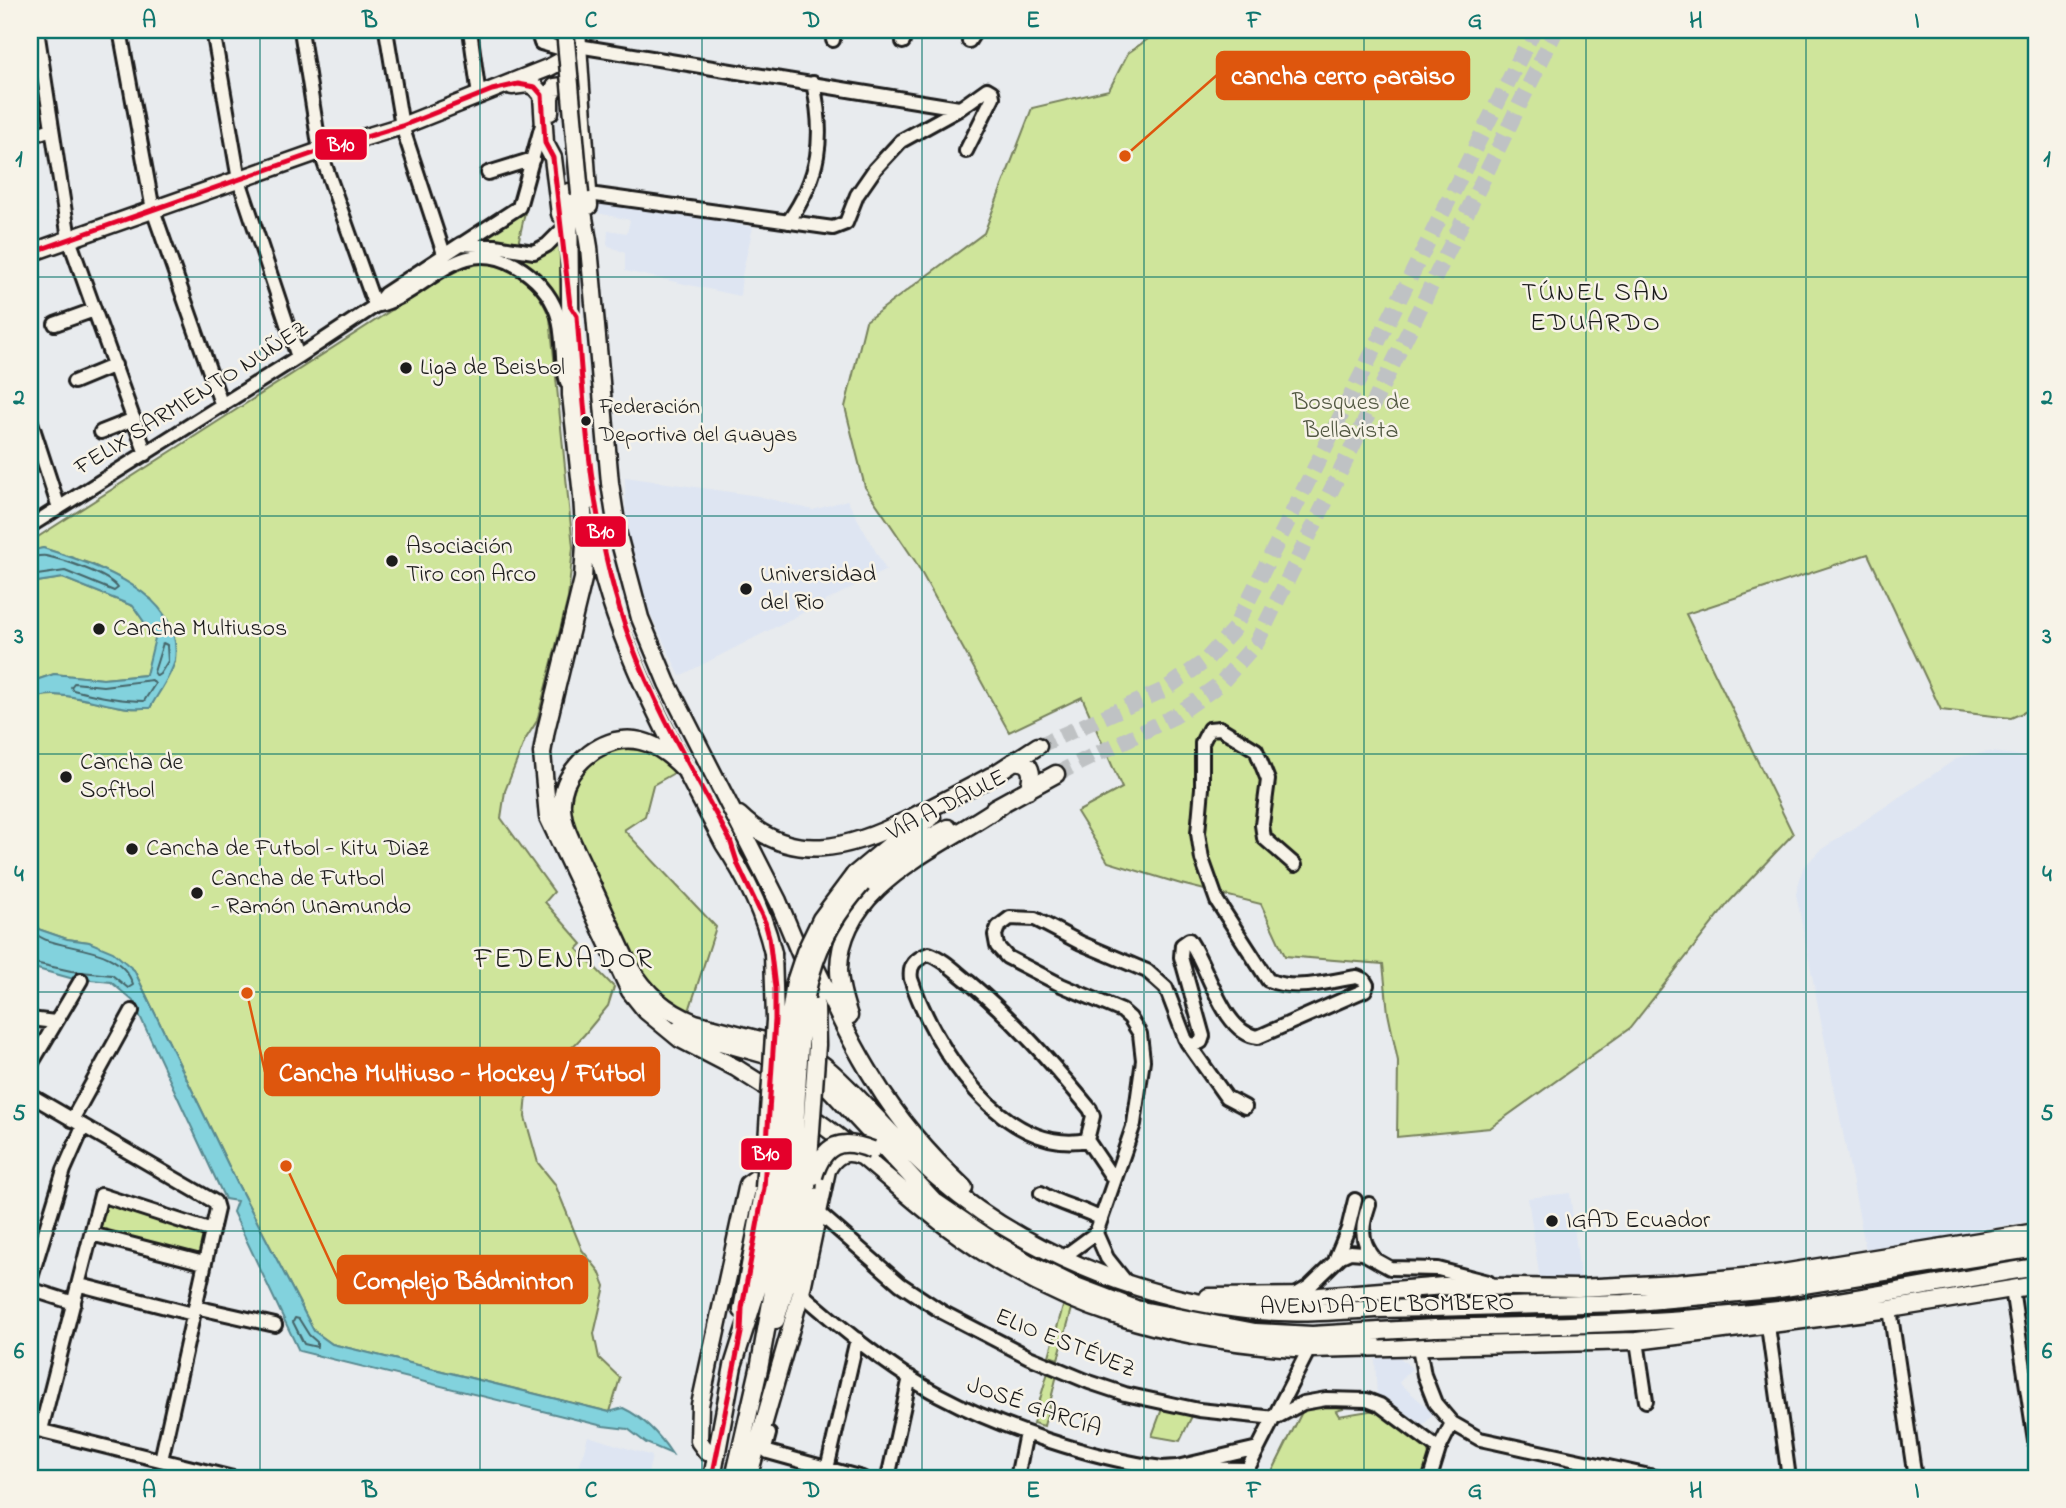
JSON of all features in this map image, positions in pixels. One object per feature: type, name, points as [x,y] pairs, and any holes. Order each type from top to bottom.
[{"type":"main road","points":[[554,30],[589,247],[604,442],[618,535],[640,618],[667,683],[862,1059],[907,1128],[1001,1223]]},
{"type":"main road","points":[[563,30],[563,49],[582,93],[579,193],[570,305],[571,395],[582,496]]},
{"type":"main road","points":[[563,30],[579,193]]},
{"type":"main road","points":[[486,93],[563,49]]},
{"type":"main road","points":[[30,253],[518,84],[535,87],[542,95],[545,143],[552,158]]},
{"type":"main road","points":[[570,305],[552,158],[550,106],[552,90],[560,85],[572,85],[582,93]]},
{"type":"main road","name":"VÍA A DAULE","points":[[582,496],[590,514],[596,552],[613,614],[644,692],[757,903],[765,922],[772,953],[775,1020],[800,1195],[734,1478]]},
{"type":"main road","name":"AVENIDA DEL BOMBERO","points":[[582,496],[583,579],[542,753],[548,817],[624,980],[659,1024],[680,1039],[754,1079],[869,1154],[945,1225],[988,1256],[1070,1298],[1131,1322],[1195,1338],[1309,1349],[1637,1341],[1890,1309],[2036,1285]]},
{"type":"main road","points":[[686,771],[672,756],[655,746],[631,739],[621,740],[602,746],[585,757],[570,776],[562,796],[568,832],[638,980],[656,1001],[681,1017],[811,1056],[838,1078],[937,1178],[1001,1223]]},
{"type":"main road","name":"VÍA A DAULE","points":[[748,1478],[801,1293],[802,1020],[807,985],[817,954],[858,880],[890,845],[1038,746]]},
{"type":"main road","points":[[1013,762],[1023,762],[1030,768],[1032,776],[1028,790]]},
{"type":"main road","name":"VÍA A DAULE","points":[[858,880],[912,846],[1003,804],[1056,774]]},
{"type":"main road","points":[[730,806],[755,829],[775,842],[812,849],[876,835],[990,776]]},
{"type":"main road","points":[[862,1059],[839,983],[840,955],[853,921],[870,898],[898,871],[1003,804]]},
{"type":"main road","name":"VÍA A DAULE","points":[[759,1369],[782,1303],[800,1195],[817,1045],[816,1007],[806,968],[778,901]]},
{"type":"main road","name":"AVENIDA DEL BOMBERO","points":[[659,1024],[784,1060],[808,1071],[830,1089],[934,1200],[964,1223],[1032,1265],[1073,1285],[1136,1309],[1255,1332],[1311,1335],[1668,1320],[1771,1311],[2036,1267]]},
{"type":"main road","points":[[800,1195],[818,1163],[834,1146],[855,1143],[934,1200]]},
{"type":"main road","points":[[707,1452],[699,1441],[700,1405],[748,1184],[755,1179],[809,1183],[816,1187],[800,1195]]},
{"type":"main road","name":"VÍA A DAULE","points":[[712,1478],[741,1333],[742,1308],[800,1195]]},
{"type":"main road","name":"AVENIDA DEL BOMBERO","points":[[1001,1223],[1062,1258],[1126,1282],[1178,1297],[1239,1309],[1317,1313],[1625,1303],[1760,1292],[2036,1248]]},
{"type":"main road","name":"AVENIDA DEL BOMBERO","points":[[1178,1297],[1292,1297],[1502,1286],[1627,1287],[1776,1274],[2036,1232]]},
{"type":"main road","name":"VÍA A DAULE","points":[[701,1478],[722,1384],[733,1366]]},
{"type":"street","points":[[37,30],[69,239],[146,454]]},
{"type":"street","points":[[120,30],[153,210],[222,406]]},
{"type":"street","points":[[213,30],[239,180],[298,358]]},
{"type":"street","points":[[301,30],[320,151],[374,306]]},
{"type":"street","points":[[386,30],[402,126],[444,254]]},
{"type":"street","points":[[470,30],[486,93]]},
{"type":"street","points":[[537,30],[539,41],[563,49],[744,71],[959,108]]},
{"type":"street","points":[[788,222],[806,192],[817,161],[820,128],[813,83]]},
{"type":"street","points":[[579,193],[841,227],[875,169],[901,141],[987,89],[992,92],[993,97],[966,151]]},
{"type":"street","name":"FELIX SARMIENTO NUÑEZ","points":[[30,526],[298,358],[374,306],[385,294],[519,207],[544,118]]},
{"type":"street","points":[[30,136],[52,129]]},
{"type":"street","points":[[488,173],[533,159]]},
{"type":"street","points":[[461,244],[534,252],[547,246],[562,230]]},
{"type":"street","name":"FELIX SARMIENTO NUÑEZ","points":[[374,306],[389,303],[463,259],[487,255],[503,258],[523,270],[543,288],[557,314],[563,371],[571,395]]},
{"type":"street","points":[[55,324],[94,310]]},
{"type":"street","points":[[75,382],[116,365]]},
{"type":"street","points":[[30,419],[59,508]]},
{"type":"street","points":[[101,432],[134,419]]},
{"type":"street","points":[[1187,1042],[1198,1044],[1203,1036],[1181,957],[1181,947],[1186,940],[1191,942],[1233,1023],[1252,1037],[1263,1036],[1340,1002],[1365,990],[1367,985],[1357,977],[1295,986],[1279,985],[1268,980],[1224,914],[1209,886],[1198,833],[1202,743],[1204,734],[1209,729],[1220,728],[1256,750],[1268,780],[1262,825],[1264,838],[1295,864]]},
{"type":"street","points":[[1062,1258],[1096,1233],[1134,1124],[1143,1060],[1142,1042],[1136,1025],[1122,1011],[1010,959],[997,946],[995,935],[998,927],[1010,918],[1039,920],[1081,943],[1147,971],[1166,988],[1187,1042],[1226,1097],[1245,1107]]},
{"type":"street","points":[[1087,1140],[1063,1143],[1031,1132],[980,1097],[958,1072],[945,1051],[914,989],[910,971],[912,964],[929,954],[941,959],[995,1003],[1033,1041],[1090,1109],[1093,1116],[1087,1140],[1114,1181]]},
{"type":"street","points":[[30,1066],[81,980]]},
{"type":"street","points":[[30,1281],[78,1124],[132,1011]]},
{"type":"street","points":[[30,1019],[55,1022]]},
{"type":"street","points":[[30,1095],[215,1202],[217,1209],[161,1460]]},
{"type":"street","points":[[1041,1194],[1101,1219]]},
{"type":"street","points":[[212,1231],[101,1195],[80,1285],[35,1429],[233,1478]]},
{"type":"street","name":"ELIO ESTÉVEZ","points":[[800,1195],[881,1268],[918,1297],[952,1318],[1029,1357],[1125,1394],[1199,1410],[1275,1418]]},
{"type":"street","points":[[1335,1262],[1343,1246],[1355,1200]]},
{"type":"street","points":[[1369,1204],[1362,1232],[1365,1245],[1377,1261]]},
{"type":"street","points":[[1096,1233],[1107,1258],[1126,1282]]},
{"type":"street","points":[[91,1234],[204,1263]]},
{"type":"street","points":[[1292,1297],[1309,1287],[1335,1262],[1350,1252],[1363,1253],[1390,1268],[1438,1269],[1502,1286]]},
{"type":"street","points":[[80,1285],[194,1311],[275,1325]]},
{"type":"street","points":[[30,1289],[74,1303]]},
{"type":"street","points":[[1405,1289],[1412,1341],[1419,1347],[1424,1375],[1435,1403],[1452,1423],[1480,1439],[1659,1478]]},
{"type":"street","points":[[2011,1289],[2036,1447]]},
{"type":"street","name":"JOSÉ GARCÍA","points":[[801,1293],[857,1339],[910,1377],[958,1405],[1026,1433],[1153,1471],[1245,1474]]},
{"type":"street","points":[[1890,1309],[1915,1478]]},
{"type":"street","points":[[1769,1325],[1789,1478]]},
{"type":"street","points":[[827,1469],[857,1339]]},
{"type":"street","points":[[1637,1341],[1646,1401]]},
{"type":"street","points":[[1245,1474],[1309,1349]]},
{"type":"street","points":[[888,1478],[910,1377]]},
{"type":"street","points":[[1275,1418],[1303,1403],[1326,1399],[1367,1400],[1380,1405],[1439,1449]]},
{"type":"street","points":[[1430,1478],[1439,1449],[1452,1423]]},
{"type":"street","points":[[761,1429],[769,1434],[765,1449],[768,1452],[862,1478]]},
{"type":"street","points":[[1017,1478],[1026,1433]]},
{"type":"street","name":"JOSÉ GARCÍA","points":[[1153,1471],[1258,1448]]},
{"type":"shaded area","points":[[597,198],[753,227],[740,296],[625,271],[625,253],[607,245],[608,230],[627,233],[630,220],[598,213]]},
{"type":"shaded area","name":"Universidad del Rio","points":[[625,477],[758,496],[813,510],[847,500],[886,570],[680,676],[647,607],[626,535]]},
{"type":"shaded area","points":[[1989,752],[2017,755],[2036,761],[2036,1220],[1866,1250],[1796,894],[1803,868],[1819,851],[1959,757]]},
{"type":"shaded area","name":"IGAD Ecuador","points":[[1570,1193],[1581,1284],[1541,1287],[1528,1198]]},
{"type":"shaded area","points":[[1398,1356],[1412,1368],[1399,1383],[1434,1413],[1420,1429],[1377,1397],[1375,1359]]},
{"type":"shaded area","points":[[588,1436],[652,1456],[647,1478],[576,1478]]},
{"type":"green space","name":"Bosques de Bellavista","points":[[1161,30],[2036,30],[2036,707],[2011,718],[1941,710],[1868,554],[1686,614],[1793,834],[1730,901],[1630,1028],[1490,1128],[1397,1137],[1398,1061],[1388,1013],[1383,964],[1285,956],[1261,904],[1108,862],[1077,812],[1122,788],[1082,697],[1009,732],[915,561],[865,487],[845,407],[866,321],[984,233],[1032,108],[1109,90],[1128,53]]},
{"type":"green space","points":[[525,212],[518,244],[495,240],[480,241]]},
{"type":"green space","points":[[559,245],[563,310],[553,289],[539,273],[522,260],[501,251],[538,256]]},
{"type":"green space","points":[[487,261],[526,281],[539,296],[550,318],[573,547],[568,598],[537,721],[525,740],[505,791],[501,818],[554,892],[545,902],[582,944],[577,949],[614,987],[608,1006],[527,1094],[525,1117],[538,1163],[555,1184],[582,1250],[599,1271],[605,1286],[594,1334],[599,1358],[620,1378],[610,1412],[332,1344],[314,1331],[236,1181],[134,970],[89,942],[67,939],[38,929],[31,904],[30,701],[50,695],[75,697],[125,708],[150,708],[175,662],[175,643],[151,599],[118,577],[91,564],[43,548],[30,551],[30,542],[465,263]]},
{"type":"green space","points":[[63,578],[133,606],[156,638],[146,675],[103,679],[54,674],[30,682],[30,583]]},
{"type":"green space","points":[[618,749],[650,753],[662,760],[674,773],[653,785],[645,816],[624,830],[716,927],[689,1011],[659,996],[641,972],[570,819],[571,802],[579,777],[599,756]]},
{"type":"green space","points":[[101,1195],[212,1231],[204,1263],[91,1234]]},
{"type":"green space","points":[[1064,1303],[1073,1305],[1058,1359],[1049,1356]]},
{"type":"green space","points":[[1048,1372],[1057,1375],[1044,1426],[1033,1423]]},
{"type":"green space","points":[[1341,1403],[1343,1409],[1336,1411],[1339,1416],[1375,1410],[1425,1442],[1430,1458],[1425,1478],[1269,1478],[1305,1406]]},
{"type":"green space","points":[[1162,1409],[1192,1416],[1180,1441],[1152,1436]]},
{"type":"water","points":[[43,548],[86,563],[131,585],[150,599],[165,616],[174,636],[175,660],[150,708],[125,708],[75,697],[50,695],[30,701],[30,682],[54,674],[103,679],[146,675],[155,638],[133,606],[63,578],[30,583],[30,551]]},
{"type":"water","points":[[30,845],[31,904],[38,929],[67,939],[89,942],[113,952],[134,970],[236,1181],[314,1331],[332,1344],[609,1412],[623,1408],[650,1427],[672,1454],[646,1443],[628,1429],[603,1426],[299,1351],[233,1212],[237,1201],[225,1199],[133,1001],[111,982],[70,978],[30,967]]},
{"type":"tunnel","points":[[1038,746],[1164,690],[1204,662],[1234,629],[1534,30]]},
{"type":"tunnel","points":[[1056,774],[1175,716],[1221,683],[1257,642],[1556,30]]},
{"type":"transit line","name":"B10","points":[[30,253],[320,151],[402,126],[492,90],[518,84],[535,87],[542,95],[545,143],[553,158],[570,305],[577,316],[592,480],[617,601],[640,666],[730,840],[769,937],[775,988],[775,1020],[764,1188],[742,1308],[741,1333],[712,1478]]},
{"type":"place","name":"cancha cerro paraiso","points":[[1125,156]]},
{"type":"place","name":"Liga de Beisbol","points":[[406,368]]},
{"type":"place","name":"Federación Deportiva del Guayas","points":[[586,421]]},
{"type":"place","name":"Asociación Tiro con Arco","points":[[392,561]]},
{"type":"place","name":"Universidad del Rio","points":[[746,589]]},
{"type":"place","name":"Cancha Multiusos","points":[[99,629]]},
{"type":"place","name":"Cancha de Softbol","points":[[66,777]]},
{"type":"place","name":"Cancha de Futbol - Kitu Diaz","points":[[132,849]]},
{"type":"place","name":"Cancha de Futbol - Ramón Unamundo","points":[[197,893]]},
{"type":"place","name":"Cancha Multiuso - Hockey / Fútbol","points":[[247,993]]},
{"type":"place","name":"Complejo Bádminton","points":[[286,1166]]},
{"type":"place","name":"IGAD Ecuador","points":[[1552,1221]]},
{"type":"district","name":"TÚNEL SAN EDUARDO","points":[[1596,309]]},
{"type":"district","name":"FEDENADOR","points":[[564,960]]}]
